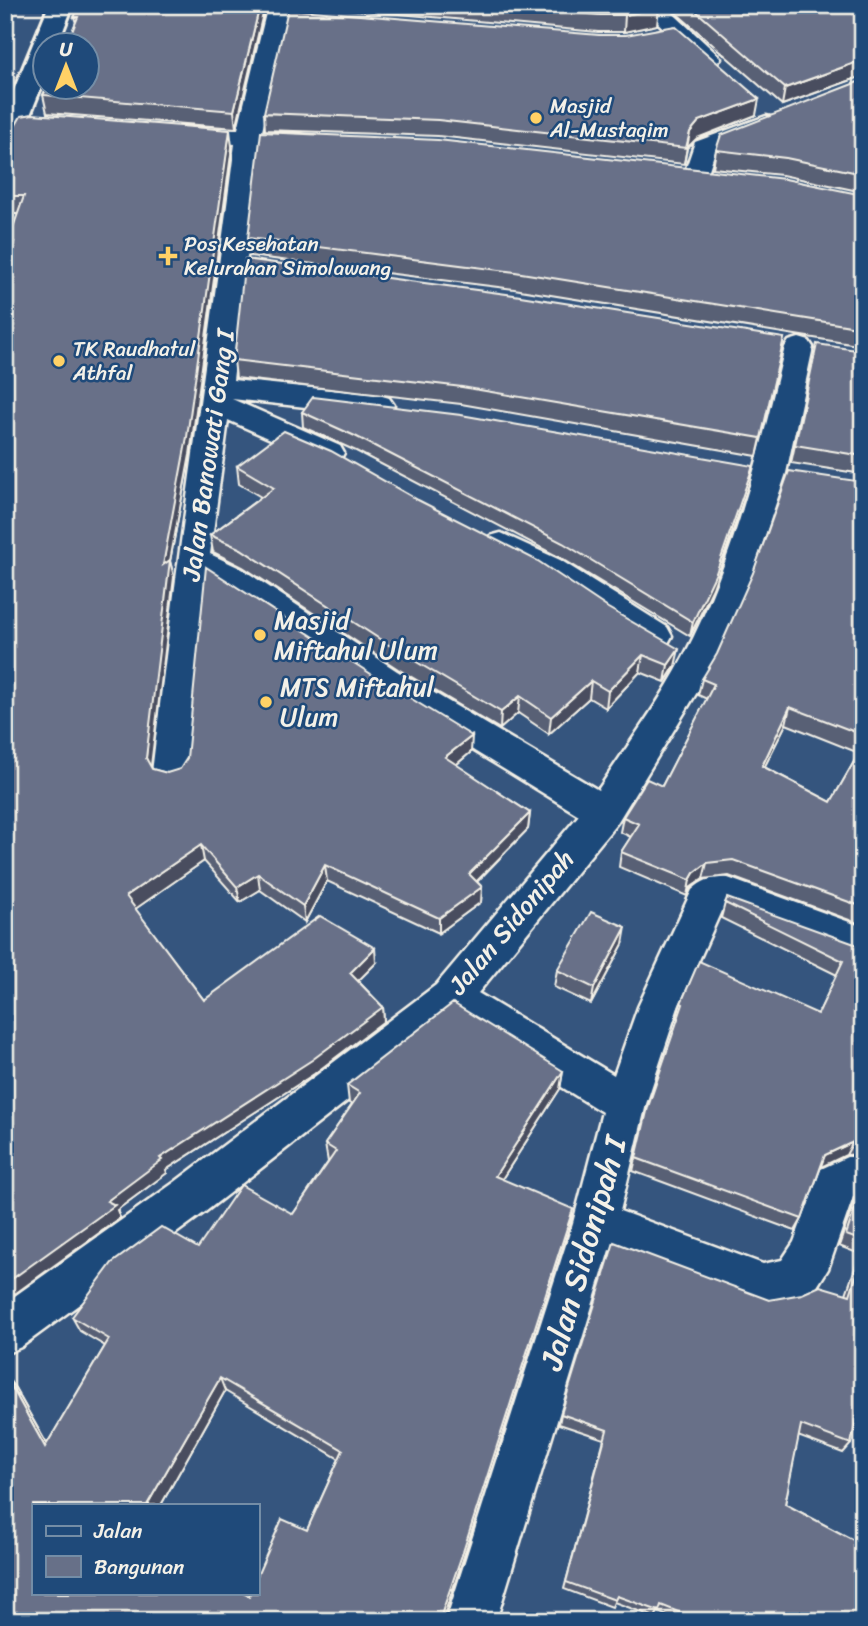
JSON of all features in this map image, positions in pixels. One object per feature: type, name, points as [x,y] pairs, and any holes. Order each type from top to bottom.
[{"type":"street","points":[[5,145],[10,119],[61,5]]},
{"type":"street","points":[[650,5],[729,76]]},
{"type":"street","points":[[278,10],[304,16]]},
{"type":"street","name":"Jalan Banowati Gang I","points":[[170,773],[193,559],[216,395],[246,266],[248,139],[278,10]]},
{"type":"street","points":[[654,37],[677,31]]},
{"type":"street","points":[[669,174],[708,178],[704,148],[784,116],[758,101]]},
{"type":"street","points":[[10,119],[42,122]]},
{"type":"street","points":[[152,131],[330,142]]},
{"type":"street","name":"Jalan Sidonipah","points":[[5,1331],[190,1197],[450,997],[604,812],[699,661],[731,589],[771,473],[798,347]]},
{"type":"street","points":[[216,395],[312,396],[402,409]]},
{"type":"street","points":[[216,395],[355,466]]},
{"type":"street","points":[[478,532],[549,568],[619,614],[699,661]]},
{"type":"street","points":[[193,559],[230,577],[385,680],[604,812]]},
{"type":"street","name":"Jalan Sidonipah I","points":[[471,1621],[595,1223],[625,1104],[658,1007],[706,901],[714,893],[728,894],[863,944]]},
{"type":"street","points":[[450,997],[625,1104]]},
{"type":"street","points":[[595,1223],[763,1286],[795,1280],[812,1254],[836,1184],[847,1177],[863,1177]]},
{"type":"building","points":[[81,5],[260,5],[234,111],[102,100],[102,32],[72,32],[78,17],[74,17]]},
{"type":"building","points":[[487,5],[655,5],[659,8],[625,15],[600,15]]},
{"type":"building","points":[[689,5],[863,5],[863,60],[785,88]]},
{"type":"building","points":[[288,9],[599,35],[626,35],[675,26],[759,99],[699,121],[690,132],[686,148],[438,120],[264,113]]},
{"type":"building","points":[[863,80],[863,174],[786,158],[716,150],[721,135]]},
{"type":"building","points":[[33,114],[230,130],[187,437],[163,565],[170,560],[146,758],[152,769],[167,773],[180,769],[187,758],[206,567],[472,736],[445,757],[530,813],[469,874],[482,887],[439,918],[325,865],[303,906],[258,874],[237,887],[201,845],[126,896],[204,1000],[320,916],[375,948],[350,973],[383,1007],[312,1060],[160,1158],[162,1160],[107,1201],[115,1205],[5,1284],[5,285],[12,265],[5,265],[14,242],[8,242],[24,196],[5,196],[5,144],[21,116]]},
{"type":"building","points":[[261,132],[438,140],[785,179],[863,195],[863,328],[515,272],[248,238]]},
{"type":"building","points":[[245,259],[514,295],[784,338],[761,438],[462,387],[234,360]]},
{"type":"building","points":[[817,344],[863,351],[863,456],[795,445]]},
{"type":"building","points":[[313,397],[461,415],[753,466],[716,573],[693,622],[563,543],[355,436],[302,412]]},
{"type":"building","points":[[284,431],[331,451],[418,500],[538,561],[608,608],[679,649],[668,665],[643,655],[608,691],[591,681],[551,717],[520,696],[501,712],[398,651],[241,549],[210,535],[274,488],[237,466]]},
{"type":"building","points":[[789,471],[863,482],[863,735],[790,707],[762,766],[831,802],[863,746],[863,907],[733,860],[707,863],[694,873],[690,880],[621,852],[639,824],[623,817],[647,779],[662,786],[714,684],[702,679],[717,654],[753,573]]},
{"type":"building","points":[[727,898],[863,947],[863,1142],[853,1142],[825,1155],[802,1219],[636,1158],[648,1107],[683,1004],[681,1003],[699,961],[818,1014],[843,961],[725,903]]},
{"type":"building","points":[[591,912],[626,927],[594,988],[557,970]]},
{"type":"building","points":[[453,1003],[563,1071],[495,1176],[573,1209],[439,1621],[5,1621],[5,1375],[45,1447],[109,1339],[72,1317],[112,1263],[161,1227],[198,1248],[241,1185],[293,1214],[336,1151],[325,1144],[360,1093],[347,1085]],"holes":[[[220,1378],[343,1450],[307,1530],[282,1519],[259,1571],[259,1594],[32,1594],[32,1504],[148,1504]]]},
{"type":"building","points":[[863,1187],[863,1241],[846,1235]]},
{"type":"building","points":[[614,1242],[769,1300],[802,1294],[820,1286],[850,1295],[863,1255],[863,1388],[851,1444],[801,1425],[785,1504],[863,1545],[863,1621],[701,1621],[661,1605],[659,1611],[617,1596],[615,1600],[566,1582],[607,1430],[561,1414]]},
{"type":"place","name":"Masjid Al-Mustaqim","points":[[536,118]]},
{"type":"place","name":"Pos Kesehatan Kelurahan Simolawang","points":[[168,256]]},
{"type":"place","name":"TK Raudhatul Athfal","points":[[59,361]]},
{"type":"place","name":"Masjid Miftahul Ulum","points":[[260,635]]},
{"type":"place","name":"MTS Miftahul Ulum","points":[[266,702]]}]
